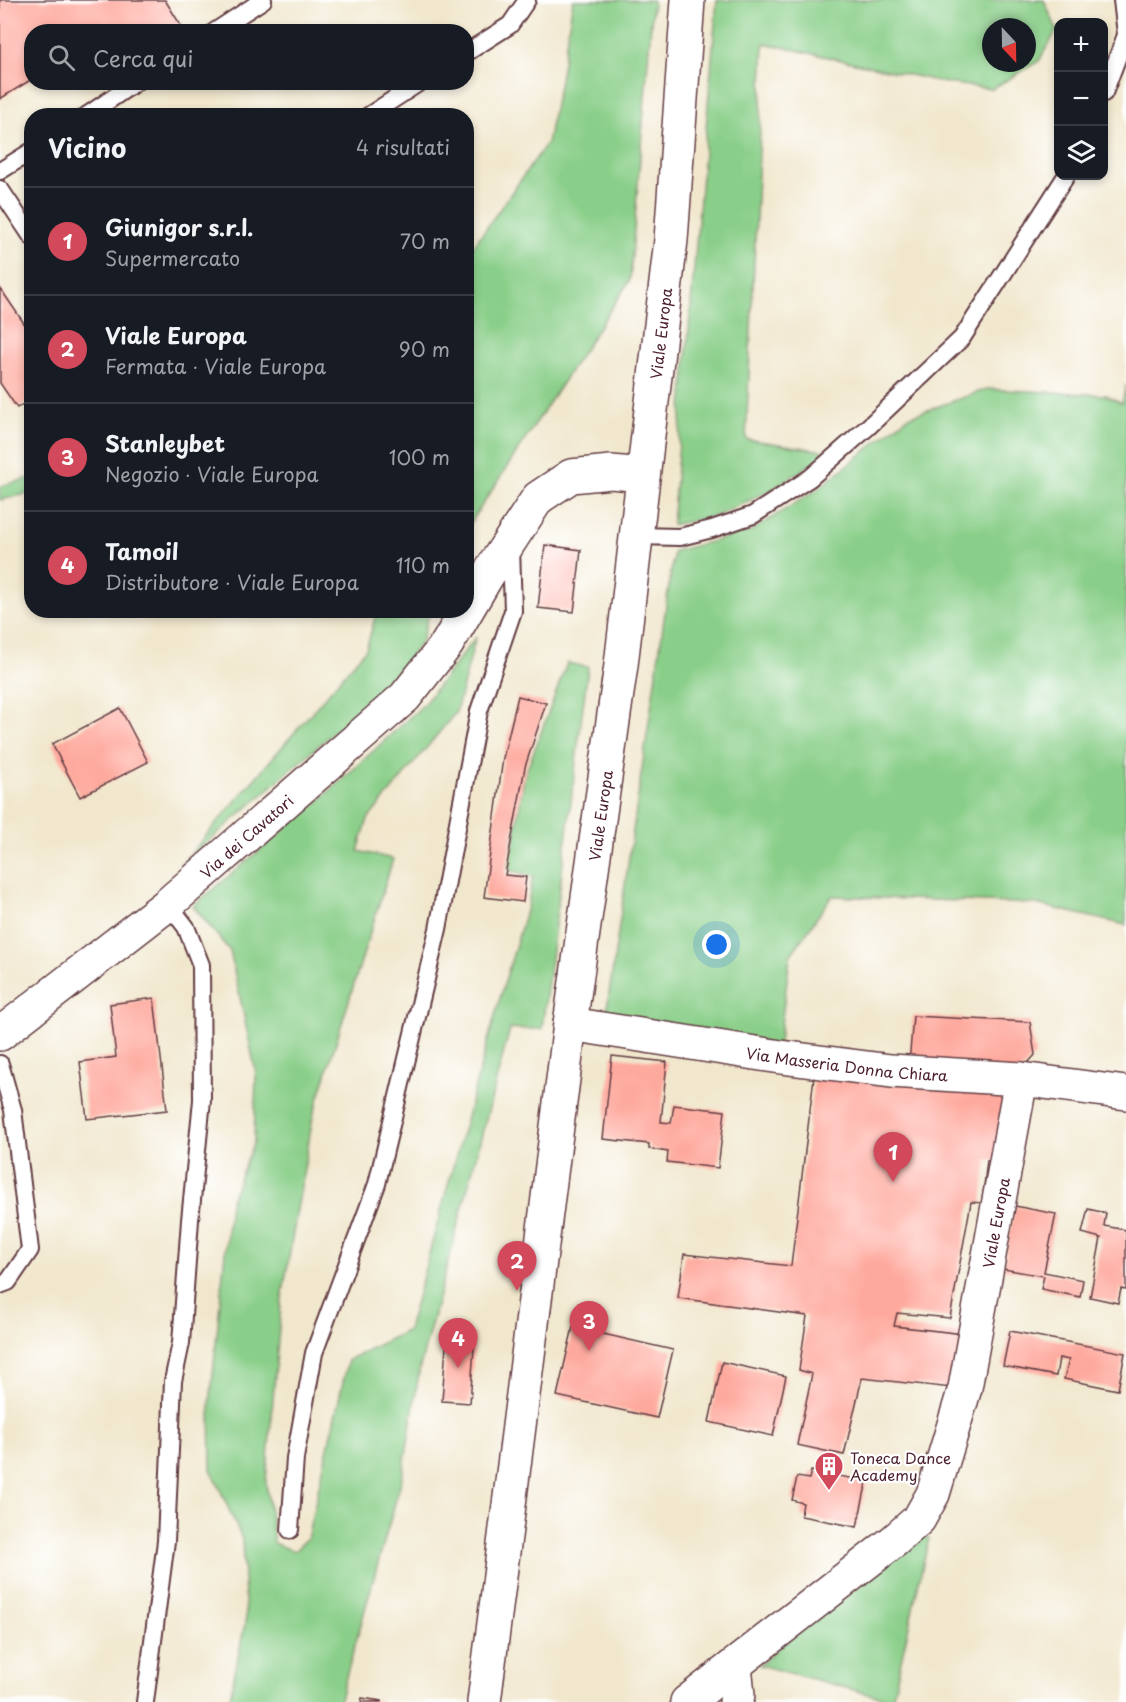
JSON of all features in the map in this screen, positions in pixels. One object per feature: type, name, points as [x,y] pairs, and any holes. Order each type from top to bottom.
[{"type":"street","name":"Viale Europa","points":[[484,1702],[570,1024],[621,665],[644,475],[671,240],[688,0]]},
{"type":"street","name":"Via dei Cavatori","points":[[474,598],[538,498],[571,476],[611,472],[644,475]]},
{"type":"street","name":"Via dei Cavatori","points":[[0,1034],[15,1014],[168,904],[405,697],[447,644],[462,618]]},
{"type":"street","name":"Via Masseria Donna Chiara","points":[[570,1024],[781,1057],[891,1071],[1021,1079],[1126,1093]]},
{"type":"street","name":"Viale Europa","points":[[687,1702],[894,1541],[919,1519],[933,1494],[965,1388],[1021,1079]]},
{"type":"street","points":[[735,1665],[736,1702]]},
{"type":"lane","points":[[226,24],[263,0]]},
{"type":"lane","points":[[474,48],[510,25],[527,0]]},
{"type":"lane","points":[[1108,82],[1126,35],[1122,0]]},
{"type":"lane","points":[[98,108],[124,90]]},
{"type":"lane","points":[[380,108],[408,90]]},
{"type":"lane","points":[[0,171],[24,156]]},
{"type":"lane","points":[[636,536],[680,537],[753,515],[810,478],[962,338],[1063,180]]},
{"type":"lane","points":[[0,189],[24,225]]},
{"type":"lane","points":[[290,1530],[295,1458],[314,1353],[377,1184],[438,929],[479,711],[513,612],[510,540]]},
{"type":"lane","points":[[145,1702],[166,1541],[173,1381],[181,1343],[202,1100],[201,965],[186,927],[168,904]]},
{"type":"lane","points":[[0,1064],[13,1110],[30,1250],[8,1282],[0,1285]]},
{"type":"green space","points":[[573,0],[653,0],[630,280],[474,517],[474,245],[547,143]]},
{"type":"green space","points":[[717,0],[1044,0],[1054,23],[1054,35],[1036,63],[1036,18],[982,18],[982,72],[1021,72],[992,89],[946,83],[764,43],[746,439],[830,452],[771,490],[719,515],[672,525]]},
{"type":"green space","points":[[1126,385],[1126,925],[1036,904],[832,896],[790,956],[778,1049],[605,1021],[674,551],[749,532],[815,491],[908,417],[987,389],[1106,395],[1122,403]]},
{"type":"green space","points":[[24,480],[24,495],[0,500],[0,486]]},
{"type":"green space","points":[[375,618],[428,618],[421,643],[379,693],[180,866],[366,649]]},
{"type":"green space","points":[[476,637],[456,712],[368,819],[358,851],[393,859],[313,1116],[281,1304],[266,1482],[274,1543],[294,1551],[307,1539],[348,1360],[408,1330],[528,904],[533,876],[509,870],[525,775],[567,663],[588,667],[542,1029],[510,1029],[420,1367],[402,1478],[339,1702],[229,1702],[246,1618],[242,1539],[211,1469],[210,1404],[230,1202],[254,1142],[256,1073],[230,951],[193,906],[321,799],[423,705]]},
{"type":"green space","points":[[912,1532],[929,1538],[892,1700],[759,1665]]},
{"type":"building","points":[[0,0],[165,0],[180,24],[24,24],[24,84],[0,99]]},
{"type":"building","points":[[0,288],[24,323],[24,403],[17,408],[0,383]]},
{"type":"building","points":[[545,545],[581,550],[574,612],[538,608]]},
{"type":"building","points":[[518,696],[546,703],[525,767],[505,875],[526,877],[523,902],[484,897],[503,758]]},
{"type":"building","points":[[120,708],[148,762],[80,797],[52,744]]},
{"type":"building","points":[[154,998],[167,1110],[87,1119],[80,1062],[116,1057],[110,1004]]},
{"type":"building","points":[[913,1016],[1030,1022],[1035,1055],[1019,1073],[909,1064]]},
{"type":"building","points":[[612,1056],[667,1062],[661,1122],[671,1123],[674,1105],[725,1111],[718,1168],[667,1162],[668,1152],[649,1149],[649,1144],[603,1139]]},
{"type":"building","points":[[815,1069],[1009,1088],[1000,1161],[987,1160],[982,1203],[971,1202],[950,1318],[897,1313],[894,1326],[964,1334],[952,1388],[862,1378],[844,1455],[797,1445],[812,1374],[799,1370],[807,1316],[678,1298],[684,1254],[791,1266]]},
{"type":"building","points":[[1015,1206],[1056,1214],[1044,1272],[1083,1280],[1080,1297],[1041,1289],[1044,1276],[1003,1269]]},
{"type":"building","points":[[1088,1209],[1106,1213],[1104,1226],[1126,1230],[1126,1290],[1121,1289],[1118,1303],[1090,1297],[1101,1238],[1082,1233]]},
{"type":"building","points":[[573,1327],[673,1350],[657,1418],[557,1396]]},
{"type":"building","points":[[1010,1331],[1125,1353],[1118,1390],[1064,1379],[1069,1360],[1059,1358],[1056,1376],[1003,1366]]},
{"type":"building","points":[[447,1332],[475,1334],[470,1403],[442,1401]]},
{"type":"building","points":[[722,1362],[786,1376],[773,1436],[709,1422]]},
{"type":"building","name":"Toneca Dance Academy","points":[[811,1471],[867,1481],[857,1527],[801,1516],[803,1503],[792,1500],[797,1477],[809,1479]]},
{"type":"building","points":[[362,1698],[381,1701],[381,1702],[361,1702]]},
{"type":"place","name":"Giunigor s.r.l.","points":[[893,1182]]},
{"type":"place","name":"Viale Europa","points":[[517,1291]]},
{"type":"place","name":"Stanleybet","points":[[589,1351]]},
{"type":"place","name":"Tamoil","points":[[458,1368]]},
{"type":"place","name":"Toneca Dance Academy","points":[[829,1492]]}]
